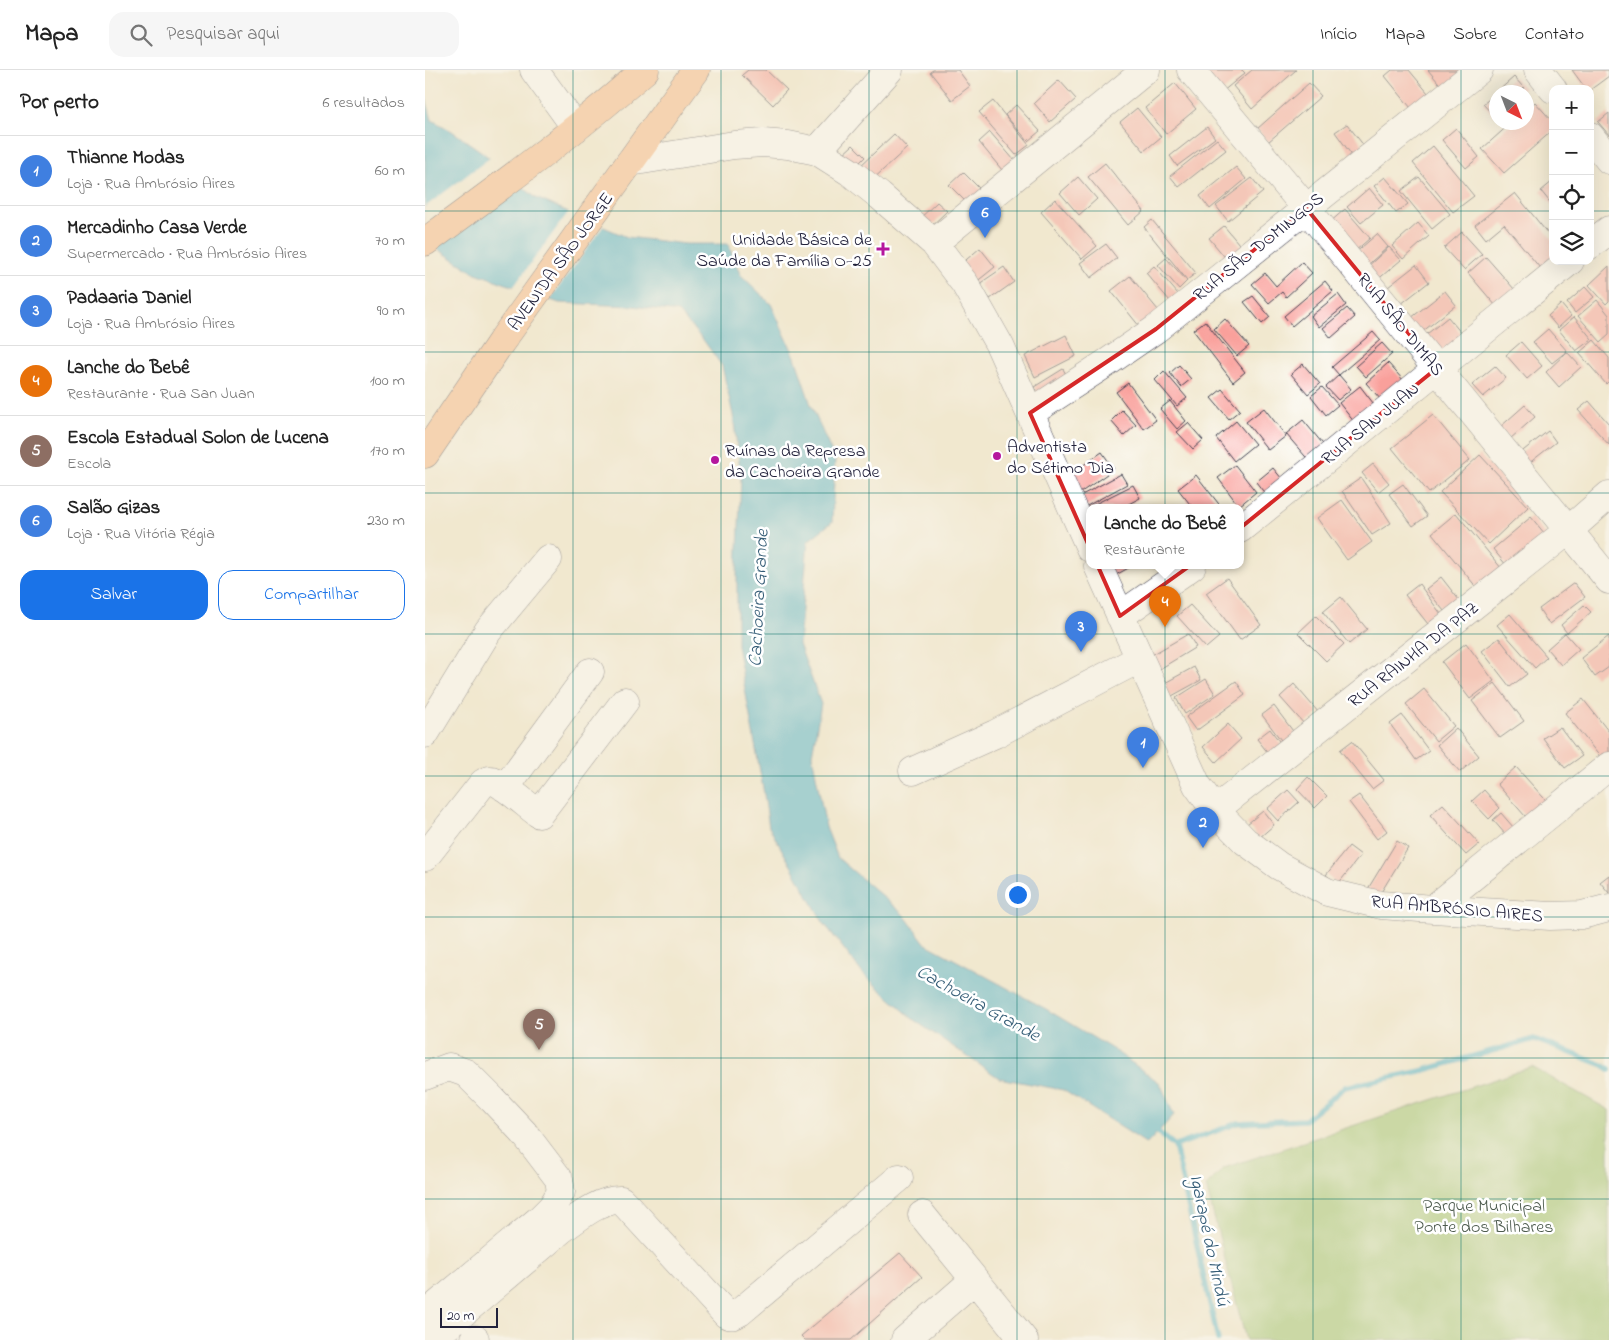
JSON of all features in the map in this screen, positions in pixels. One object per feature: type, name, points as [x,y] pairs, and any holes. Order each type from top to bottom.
[{"type":"main road","points":[[425,242],[536,160],[645,70]]},
{"type":"main road","name":"AVENIDA SÃO JORGE","points":[[425,454],[501,342],[696,70]]},
{"type":"street","points":[[534,70],[576,128]]},
{"type":"street","points":[[817,151],[889,70]]},
{"type":"street","points":[[934,243],[1146,70]]},
{"type":"street","name":"RUA SÃO DIMAS","points":[[1191,70],[1609,580]]},
{"type":"street","name":"RUA SÃO DOMINGOS","points":[[1030,413],[1109,362],[1156,328],[1479,70]]},
{"type":"street","points":[[1538,70],[1550,85]]},
{"type":"street","points":[[1594,141],[1609,160]]},
{"type":"street","points":[[631,162],[733,145],[763,143],[788,145],[817,151],[850,172],[880,196],[934,243],[965,284],[1000,346],[1086,539]]},
{"type":"street","points":[[1594,242],[1609,230]]},
{"type":"street","name":"RUA SAN JUAN","points":[[1244,526],[1565,265]]},
{"type":"street","name":"RUA RAINHA DA PAZ","points":[[1215,810],[1569,530],[1609,495]]},
{"type":"street","points":[[425,734],[488,630],[548,559]]},
{"type":"street","name":"RUA AMBRÓSIO AIRES","points":[[1099,569],[1197,785],[1215,810],[1245,841],[1279,866],[1327,892],[1381,905],[1433,910],[1550,916],[1582,915],[1609,908]]},
{"type":"street","points":[[1120,616],[1188,569]]},
{"type":"street","points":[[913,771],[995,734],[1139,659]]},
{"type":"street","points":[[505,788],[590,672]]},
{"type":"street","points":[[425,857],[483,783],[488,780],[494,780],[539,814],[625,701]]},
{"type":"street","points":[[1433,910],[1609,766]]},
{"type":"street","points":[[425,1076],[449,1067],[466,1073],[524,1133],[559,1179],[561,1192],[552,1207],[540,1219],[425,1315]]},
{"type":"street","points":[[431,1340],[561,1230],[583,1214],[612,1199],[621,1200],[627,1205],[726,1314],[730,1316],[735,1315],[899,1178]]},
{"type":"street","points":[[922,1215],[1025,1340]]},
{"type":"street","points":[[905,1340],[974,1280]]},
{"type":"highlighted area","points":[[1306,208],[1437,368],[1223,542],[1120,616],[1030,413],[1156,329]]},
{"type":"green space","name":"Parque Municipal Ponte dos Bilhares","points":[[1532,1067],[1609,1110],[1609,1340],[1246,1340],[1206,1186],[1224,1168]]},
{"type":"water","points":[[425,95],[432,120],[452,131],[482,152],[536,198],[627,237],[686,244],[728,244],[740,274],[771,304],[795,357],[811,405],[835,460],[832,522],[808,541],[799,644],[821,704],[812,755],[826,827],[838,858],[904,915],[926,944],[1046,1009],[1114,1050],[1160,1083],[1174,1115],[1147,1144],[1063,1090],[999,1078],[914,1020],[863,974],[823,922],[769,827],[737,645],[737,572],[741,478],[733,415],[722,366],[704,341],[678,312],[633,306],[559,303],[473,272],[436,248],[425,230]]},
{"type":"pier","points":[[491,157],[516,178],[425,235],[425,207]]},
{"type":"pier","points":[[570,210],[604,225],[548,302],[512,289]]},
{"type":"building","points":[[748,70],[766,70],[787,90],[773,105],[742,75]]},
{"type":"building","points":[[933,70],[958,70],[970,86],[952,100],[930,72]]},
{"type":"building","points":[[1203,70],[1242,70],[1245,73],[1222,92]]},
{"type":"building","points":[[1252,70],[1296,70],[1252,109],[1233,86]]},
{"type":"building","points":[[1392,70],[1409,70],[1433,99],[1415,113],[1385,76]]},
{"type":"building","points":[[1428,70],[1465,70],[1443,88]]},
{"type":"building","points":[[1572,70],[1609,70],[1609,76],[1594,87],[1594,85],[1583,85]]},
{"type":"building","points":[[1514,77],[1521,85],[1505,85]]},
{"type":"building","points":[[1059,80],[1076,99],[1050,122],[1034,103]]},
{"type":"building","points":[[1175,83],[1196,109],[1166,134],[1145,108]]},
{"type":"building","points":[[1309,83],[1321,96],[1268,142],[1257,129]]},
{"type":"building","points":[[1489,99],[1489,111],[1483,104]]},
{"type":"building","points":[[993,101],[1029,145],[1016,155],[979,112]]},
{"type":"building","points":[[1534,103],[1549,118],[1549,134],[1504,173],[1482,149],[1503,130],[1534,130]]},
{"type":"building","points":[[1016,105],[1040,131],[1028,141],[1005,115]]},
{"type":"building","points":[[1137,108],[1161,137],[1144,151],[1120,122]]},
{"type":"building","points":[[1609,113],[1609,135],[1598,122]]},
{"type":"building","points":[[1347,124],[1368,151],[1356,161],[1335,132]]},
{"type":"building","points":[[1207,127],[1215,138],[1177,166],[1170,156]]},
{"type":"building","points":[[1456,128],[1479,157],[1466,168],[1442,140]]},
{"type":"building","points":[[990,132],[1014,160],[1002,170],[979,142]]},
{"type":"building","points":[[894,134],[907,148],[871,181],[858,168]]},
{"type":"building","points":[[1217,139],[1226,150],[1179,187],[1170,176]]},
{"type":"building","points":[[853,145],[865,157],[853,169],[841,156]]},
{"type":"building","points":[[1433,146],[1474,196],[1453,212],[1413,163]]},
{"type":"building","points":[[1105,163],[1144,211],[1128,225],[1088,177]]},
{"type":"building","points":[[1236,167],[1246,179],[1210,209],[1200,196]]},
{"type":"building","points":[[963,172],[984,193],[970,206],[949,185]]},
{"type":"building","points":[[1078,177],[1097,199],[1079,215],[1060,193]]},
{"type":"building","points":[[1385,177],[1408,204],[1396,213],[1374,186]]},
{"type":"building","points":[[1419,177],[1450,214],[1432,229],[1401,191]]},
{"type":"building","points":[[1252,178],[1263,192],[1228,221],[1216,206]]},
{"type":"building","points":[[1549,184],[1549,201],[1541,191]]},
{"type":"building","points":[[1369,188],[1383,205],[1361,223],[1347,207]]},
{"type":"building","points":[[1515,193],[1549,235],[1549,260],[1540,268],[1504,224],[1486,239],[1475,225]]},
{"type":"building","points":[[1055,199],[1097,246],[1082,259],[1041,212]]},
{"type":"building","points":[[937,202],[947,211],[924,233],[915,223]]},
{"type":"building","points":[[1345,209],[1370,238],[1354,252],[1329,223]]},
{"type":"building","points":[[1152,220],[1196,273],[1187,280],[1144,227]]},
{"type":"building","points":[[1418,223],[1429,236],[1403,259],[1392,246]]},
{"type":"building","points":[[1224,226],[1244,250],[1229,262],[1209,238]]},
{"type":"building","points":[[1462,232],[1482,254],[1464,270],[1444,248]]},
{"type":"building","points":[[1377,234],[1388,247],[1364,268],[1353,255]]},
{"type":"building","points":[[1106,244],[1117,258],[1091,278],[1080,263]]},
{"type":"building","points":[[1389,247],[1401,260],[1376,281],[1365,269]]},
{"type":"building","points":[[980,248],[995,267],[975,283],[960,265]]},
{"type":"building","points":[[1486,257],[1515,290],[1496,306],[1468,273]]},
{"type":"building","points":[[1166,258],[1187,281],[1179,289],[1158,265]]},
{"type":"building","points":[[1302,262],[1312,273],[1286,297],[1282,292],[1269,303],[1252,284],[1265,273],[1276,286]]},
{"type":"building","points":[[1416,265],[1429,282],[1401,304],[1388,287]]},
{"type":"building","points":[[1154,266],[1178,294],[1170,301],[1146,273]]},
{"type":"building","points":[[1609,266],[1609,301],[1606,304],[1589,285]]},
{"type":"building","points":[[1004,267],[1014,282],[990,299],[979,284]]},
{"type":"building","points":[[1130,276],[1163,316],[1144,332],[1111,291]]},
{"type":"building","points":[[1325,281],[1333,291],[1292,326],[1284,316]]},
{"type":"building","points":[[1585,287],[1594,297],[1575,313],[1567,303]]},
{"type":"building","points":[[1445,291],[1456,305],[1417,336],[1406,322]]},
{"type":"building","points":[[1338,294],[1346,305],[1319,327],[1311,316]]},
{"type":"building","points":[[1253,296],[1270,317],[1262,324],[1244,302]]},
{"type":"building","points":[[1597,300],[1609,315],[1609,335],[1601,342],[1578,316]]},
{"type":"building","points":[[1561,304],[1571,316],[1558,328],[1548,316]]},
{"type":"building","points":[[1347,308],[1355,317],[1331,338],[1323,328]]},
{"type":"building","points":[[1448,317],[1466,339],[1440,361],[1422,338]]},
{"type":"building","points":[[1574,317],[1592,339],[1576,351],[1559,330]]},
{"type":"building","points":[[1225,319],[1249,346],[1237,356],[1214,329]]},
{"type":"building","points":[[1205,321],[1245,372],[1233,382],[1193,330]]},
{"type":"building","points":[[1548,329],[1567,351],[1552,363],[1533,342]]},
{"type":"building","points":[[1373,332],[1380,340],[1339,375],[1332,367]]},
{"type":"building","points":[[1066,335],[1076,356],[1035,377],[1025,356]]},
{"type":"building","points":[[1594,340],[1609,358],[1609,381],[1606,384],[1579,353]]},
{"type":"building","points":[[1521,342],[1542,366],[1527,379],[1506,355]]},
{"type":"building","points":[[1382,343],[1392,354],[1366,377],[1356,366]]},
{"type":"building","points":[[1567,352],[1581,367],[1559,387],[1546,372]]},
{"type":"building","points":[[1388,363],[1404,381],[1382,401],[1366,383]]},
{"type":"building","points":[[1303,364],[1320,384],[1308,394],[1291,374]]},
{"type":"building","points":[[1179,365],[1191,379],[1181,387],[1170,373]]},
{"type":"building","points":[[1495,366],[1506,378],[1483,397],[1472,385]]},
{"type":"building","points":[[1063,369],[1072,385],[1044,403],[1034,387]]},
{"type":"building","points":[[1164,371],[1187,398],[1177,406],[1155,380]]},
{"type":"building","points":[[1339,375],[1351,389],[1338,400],[1326,387]]},
{"type":"building","points":[[1128,383],[1156,420],[1144,429],[1116,392]]},
{"type":"building","points":[[1360,386],[1380,412],[1359,428],[1339,403]]},
{"type":"building","points":[[1322,387],[1338,405],[1326,415],[1311,396]]},
{"type":"building","points":[[1222,389],[1240,410],[1229,419],[1211,398]]},
{"type":"building","points":[[1170,401],[1186,421],[1177,429],[1160,409]]},
{"type":"building","points":[[1589,401],[1609,424],[1609,445],[1578,410]]},
{"type":"building","points":[[1525,405],[1535,417],[1510,439],[1499,428]]},
{"type":"building","points":[[1264,408],[1286,436],[1268,450],[1246,422]]},
{"type":"building","points":[[1122,410],[1136,425],[1124,436],[1111,421]]},
{"type":"building","points":[[1433,415],[1470,460],[1429,493],[1392,448]]},
{"type":"building","points":[[1303,420],[1327,449],[1311,463],[1286,434]]},
{"type":"building","points":[[1236,421],[1255,444],[1234,461],[1216,438]]},
{"type":"building","points":[[1188,423],[1203,440],[1193,449],[1177,432]]},
{"type":"building","points":[[1548,431],[1556,442],[1528,464],[1519,454]]},
{"type":"building","points":[[1102,452],[1114,469],[1080,493],[1068,476]]},
{"type":"building","points":[[1480,455],[1528,507],[1489,544],[1440,492]]},
{"type":"building","points":[[1373,464],[1389,483],[1378,492],[1362,473]]},
{"type":"building","points":[[1235,465],[1256,492],[1241,504],[1238,504],[1218,478]]},
{"type":"building","points":[[1273,468],[1287,485],[1270,500],[1256,482]]},
{"type":"building","points":[[1121,474],[1127,484],[1090,504],[1086,504],[1085,507],[1080,496]]},
{"type":"building","points":[[1196,475],[1219,504],[1190,504],[1178,489]]},
{"type":"building","points":[[1361,478],[1391,523],[1372,535],[1342,491]]},
{"type":"building","points":[[1403,484],[1427,516],[1413,526],[1389,494]]},
{"type":"building","points":[[1133,485],[1140,498],[1129,504],[1095,504]]},
{"type":"building","points":[[1342,500],[1372,542],[1347,560],[1317,518]]},
{"type":"building","points":[[1456,513],[1506,574],[1482,594],[1432,533]]},
{"type":"building","points":[[1531,517],[1549,539],[1511,571],[1493,549]]},
{"type":"building","points":[[1110,569],[1127,569],[1114,576]]},
{"type":"building","points":[[1441,577],[1463,605],[1449,617],[1426,589]]},
{"type":"building","points":[[1227,578],[1261,625],[1240,640],[1206,593]]},
{"type":"building","points":[[1574,583],[1585,597],[1549,624],[1539,609]]},
{"type":"building","points":[[1419,584],[1441,614],[1428,624],[1405,595]]},
{"type":"building","points":[[1341,597],[1367,629],[1349,644],[1323,612]]},
{"type":"building","points":[[1190,605],[1219,637],[1206,648],[1177,616]]},
{"type":"building","points":[[1584,605],[1591,612],[1567,633],[1561,625]]},
{"type":"building","points":[[1510,614],[1547,657],[1535,668],[1497,625]]},
{"type":"building","points":[[1316,616],[1344,644],[1326,661],[1298,633]]},
{"type":"building","points":[[1565,633],[1579,649],[1561,665],[1547,649]]},
{"type":"building","points":[[1188,634],[1196,647],[1158,670],[1150,656]]},
{"type":"building","points":[[1609,636],[1609,667],[1595,677],[1581,658]]},
{"type":"building","points":[[1499,638],[1527,674],[1510,687],[1482,651]]},
{"type":"building","points":[[1466,643],[1494,681],[1470,699],[1442,662]]},
{"type":"building","points":[[1194,667],[1201,680],[1170,697],[1163,684]]},
{"type":"building","points":[[1206,679],[1215,694],[1185,714],[1176,698]]},
{"type":"building","points":[[1236,681],[1245,695],[1196,731],[1186,717]]},
{"type":"building","points":[[1495,683],[1524,721],[1500,738],[1472,701]]},
{"type":"building","points":[[1294,684],[1319,713],[1305,725],[1280,697]]},
{"type":"building","points":[[1424,689],[1454,726],[1436,741],[1406,704]]},
{"type":"building","points":[[1583,699],[1609,732],[1609,759],[1605,763],[1565,713]]},
{"type":"building","points":[[1274,706],[1299,739],[1287,748],[1262,715]]},
{"type":"building","points":[[1402,715],[1429,751],[1416,760],[1390,724]]},
{"type":"building","points":[[1228,724],[1241,739],[1216,762],[1203,747]]},
{"type":"building","points":[[1560,727],[1582,756],[1565,768],[1543,738]]},
{"type":"building","points":[[1456,728],[1479,756],[1460,772],[1437,745]]},
{"type":"building","points":[[1270,729],[1285,749],[1273,759],[1257,739]]},
{"type":"building","points":[[1352,741],[1384,780],[1372,789],[1340,750]]},
{"type":"building","points":[[1516,767],[1552,807],[1532,824],[1497,784]]},
{"type":"building","points":[[1308,777],[1327,796],[1315,808],[1297,789]]},
{"type":"building","points":[[1288,790],[1299,802],[1278,821],[1267,809]]},
{"type":"building","points":[[1484,790],[1500,808],[1489,819],[1472,801]]},
{"type":"building","points":[[1359,795],[1387,831],[1377,839],[1349,802]]},
{"type":"building","points":[[1443,804],[1479,844],[1466,855],[1430,815]]},
{"type":"building","points":[[1263,811],[1274,825],[1259,838],[1247,824]]},
{"type":"building","points":[[1501,813],[1520,835],[1512,842],[1493,820]]},
{"type":"building","points":[[1397,841],[1408,848],[1377,899],[1366,892]]},
{"type":"building","points":[[1349,846],[1361,855],[1338,884],[1326,875]]},
{"type":"building","points":[[1609,875],[1609,893],[1600,882]]},
{"type":"building","points":[[900,1253],[922,1277],[851,1340],[805,1340],[801,1336]]},
{"type":"waterway","points":[[1175,1146],[1238,1123],[1305,1120],[1345,1087],[1421,1071],[1534,1039],[1609,1069]]},
{"type":"waterway","name":"Cachoeira Grande","points":[[1153,1128],[1175,1146]]},
{"type":"waterway","name":"Igarapé do Mindú","points":[[1175,1146],[1218,1340]]},
{"type":"place","name":"Salão Gizas","points":[[985,238]]},
{"type":"place","name":"Unidade Básica de Saúde da Família O-25","points":[[883,249]]},
{"type":"place","name":"Adventista do Sétimo Dia","points":[[997,456]]},
{"type":"place","name":"Ruínas da Represa da Cachoeira Grande","points":[[715,460]]},
{"type":"place","name":"Lanche do Bebê","points":[[1165,627]]},
{"type":"place","name":"Padaaria Daniel","points":[[1081,652]]},
{"type":"place","name":"Thianne Modas","points":[[1143,768]]},
{"type":"place","name":"Mercadinho Casa Verde","points":[[1203,848]]},
{"type":"place","name":"Escola Estadual Solon de Lucena","points":[[539,1050]]}]
